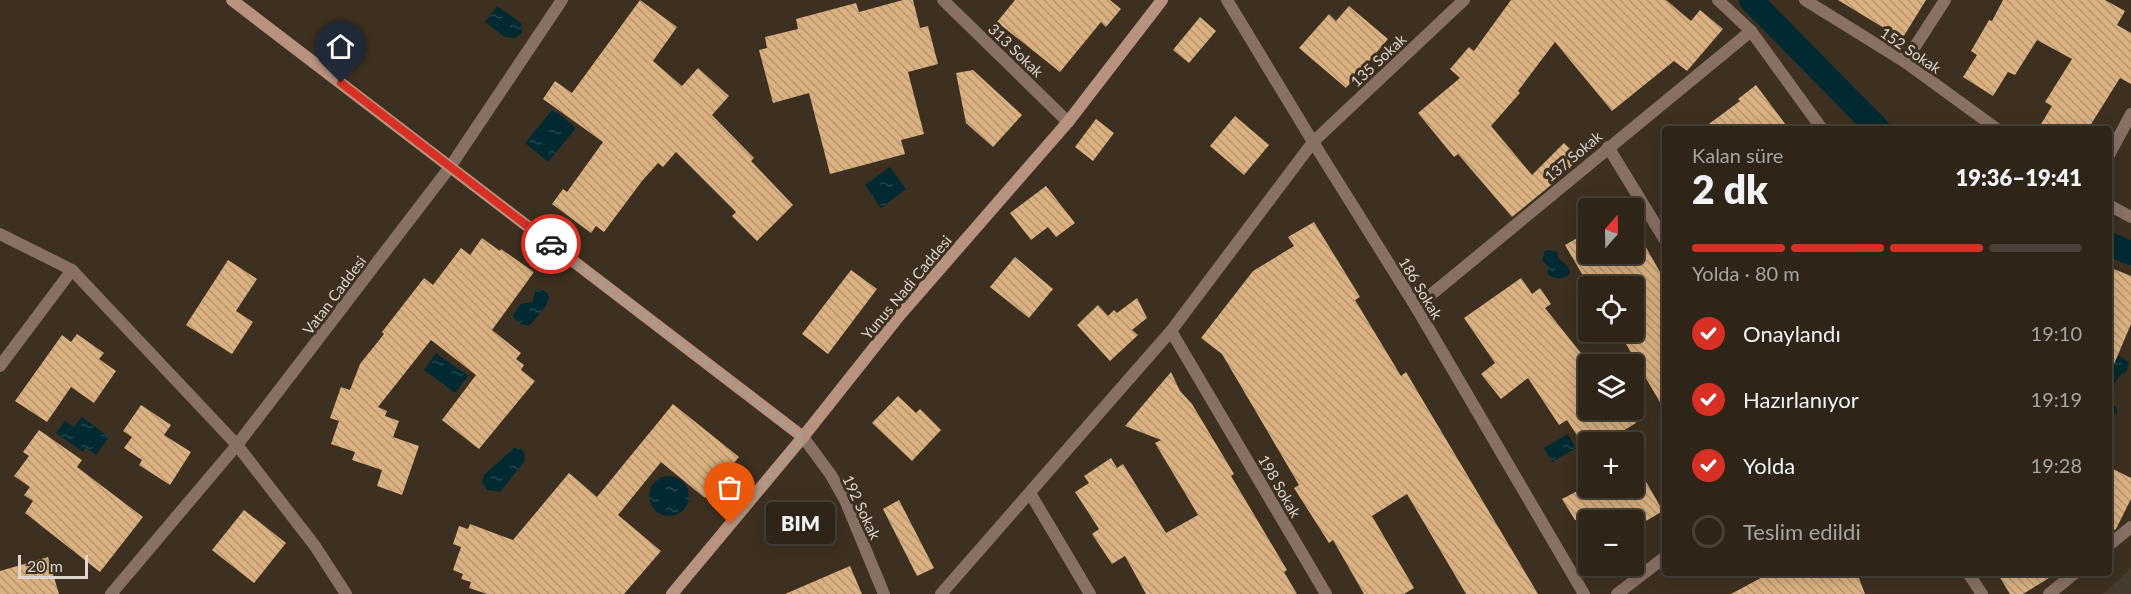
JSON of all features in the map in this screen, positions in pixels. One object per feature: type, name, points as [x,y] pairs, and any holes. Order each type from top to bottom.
[{"type":"street","points":[[232,0],[803,438]]},
{"type":"street","name":"Vatan Caddesi","points":[[113,593],[237,446],[450,167],[562,0]]},
{"type":"street","name":"313 Sokak","points":[[943,0],[1068,122]]},
{"type":"street","name":"Yunus Nadi Caddesi","points":[[672,594],[803,438],[899,316],[1068,122],[1162,0]]},
{"type":"street","name":"186 Sokak","points":[[1227,0],[1416,307],[1584,594]]},
{"type":"street","name":"135 Sokak","points":[[941,594],[1171,331],[1313,142],[1464,0]]},
{"type":"street","points":[[1718,0],[1751,31],[1820,126]]},
{"type":"street","name":"152 Sokak","points":[[1805,0],[1905,62],[1993,126]]},
{"type":"street","points":[[1905,62],[1945,0]]},
{"type":"street","name":"137 Sokak","points":[[1416,307],[1751,31]]},
{"type":"street","points":[[2112,149],[2131,114]]},
{"type":"street","points":[[1608,147],[1662,235]]},
{"type":"street","points":[[2112,207],[2131,217]]},
{"type":"street","points":[[0,234],[72,270],[237,446],[315,546],[346,594]]},
{"type":"street","points":[[0,366],[72,270]]},
{"type":"street","name":"198 Sokak","points":[[1171,331],[1326,594]]},
{"type":"street","name":"192 Sokak","points":[[803,438],[831,476],[845,500],[884,594]]},
{"type":"street","points":[[1030,493],[1090,594]]},
{"type":"street","points":[[2112,543],[2131,527]]},
{"type":"street","points":[[1617,594],[1662,559]]},
{"type":"street","points":[[1970,576],[1982,594]]},
{"type":"street","points":[[2049,594],[2071,576]]},
{"type":"shaded area","points":[[2131,568],[2131,594],[2103,594]]},
{"type":"water","points":[[497,6],[521,23],[522,33],[515,38],[505,37],[485,22]]},
{"type":"water","points":[[553,109],[576,128],[548,162],[525,143]]},
{"type":"water","points":[[890,167],[906,189],[881,208],[865,185]]},
{"type":"water","points":[[1545,251],[1557,252],[1558,258],[1570,271],[1568,276],[1557,278],[1547,273],[1548,266],[1542,260]]},
{"type":"water","points":[[540,289],[549,297],[546,306],[530,325],[520,323],[513,315],[521,304],[532,302],[536,290]]},
{"type":"water","points":[[436,353],[468,376],[455,393],[424,370]]},
{"type":"water","points":[[2114,353],[2129,362],[2127,371],[2118,379],[2112,391],[2112,355]]},
{"type":"water","points":[[2112,403],[2117,409],[2117,413],[2112,416]]},
{"type":"water","points":[[82,417],[109,437],[96,455],[86,448],[83,452],[56,433],[65,421],[74,427]]},
{"type":"water","points":[[1568,434],[1576,448],[1552,462],[1544,448]]},
{"type":"water","points":[[514,448],[524,452],[524,462],[500,492],[487,490],[482,482],[484,475]]},
{"type":"water","points":[[669,476],[683,482],[689,496],[683,510],[669,516],[655,510],[649,496],[655,482]]},
{"type":"building","points":[[640,0],[677,27],[653,61],[682,86],[698,68],[729,96],[712,115],[754,158],[751,161],[793,205],[757,241],[732,216],[736,212],[676,152],[663,167],[658,163],[604,232],[596,226],[591,233],[552,204],[563,189],[567,192],[603,142],[543,99],[555,81],[572,93]]},
{"type":"building","points":[[903,0],[913,0],[920,28],[928,26],[938,64],[908,72],[924,134],[901,140],[905,154],[830,174],[809,93],[773,103],[759,50],[767,48],[765,37],[798,29],[796,19],[856,3],[859,12]]},
{"type":"building","points":[[1015,0],[1110,0],[1121,9],[1106,27],[1101,22],[1060,72],[997,22]]},
{"type":"building","points":[[1511,0],[1666,0],[1691,21],[1700,10],[1723,29],[1687,71],[1674,61],[1612,111],[1555,42],[1518,91],[1520,93],[1491,126],[1532,175],[1564,143],[1579,158],[1562,176],[1512,217],[1458,154],[1454,157],[1418,113],[1460,78],[1450,69],[1469,47],[1474,51]]},
{"type":"building","points":[[1838,0],[1926,0],[1902,39]]},
{"type":"building","points":[[2003,0],[2105,0],[2125,11],[2117,25],[2131,33],[2131,84],[2120,78],[2090,126],[2040,126],[2052,106],[2045,102],[2072,59],[2037,40],[2015,75],[2008,72],[1993,96],[1963,77],[1977,55],[1971,51],[1989,20],[1992,21]]},
{"type":"building","points":[[1349,6],[1388,39],[1346,88],[1299,48],[1329,14],[1336,21]]},
{"type":"building","points":[[1200,17],[1216,31],[1189,63],[1173,50]]},
{"type":"building","points":[[973,70],[1022,115],[993,147],[966,123],[956,73]]},
{"type":"building","points":[[1756,85],[1787,126],[1706,126],[1740,101],[1738,99]]},
{"type":"building","points":[[1235,116],[1269,145],[1244,175],[1210,146]]},
{"type":"building","points":[[1096,119],[1114,133],[1093,161],[1075,147]]},
{"type":"building","points":[[1046,186],[1075,223],[1056,237],[1048,227],[1031,240],[1010,213]]},
{"type":"building","points":[[1314,222],[1360,297],[1355,300],[1401,376],[1406,372],[1538,594],[1466,594],[1407,494],[1372,516],[1414,588],[1404,594],[1364,594],[1333,540],[1329,543],[1294,488],[1299,485],[1222,354],[1201,338],[1253,271],[1294,246],[1288,237]]},
{"type":"building","points":[[482,238],[534,272],[492,330],[521,353],[516,359],[524,365],[521,370],[535,381],[479,449],[442,420],[476,375],[431,340],[378,407],[387,411],[385,416],[399,421],[393,437],[419,446],[402,495],[377,486],[382,470],[352,460],[355,452],[331,444],[339,421],[330,418],[341,387],[350,390],[360,364],[424,278],[433,285],[461,248],[470,255]]},
{"type":"building","points":[[1578,238],[1578,264],[1644,264],[1644,244],[1662,276],[1662,406],[1644,375],[1644,354],[1632,354],[1625,342],[1644,342],[1644,276],[1583,276],[1565,245]]},
{"type":"building","points":[[1015,257],[1053,289],[1029,318],[990,287]]},
{"type":"building","points":[[228,260],[257,279],[236,311],[253,322],[232,354],[186,325]]},
{"type":"building","points":[[2112,268],[2131,276],[2131,324],[2112,369]]},
{"type":"building","points":[[851,270],[877,289],[828,354],[802,334]]},
{"type":"building","points":[[1521,278],[1532,294],[1540,288],[1551,304],[1545,308],[1582,354],[1578,354],[1578,420],[1634,420],[1636,423],[1621,432],[1578,432],[1578,437],[1567,420],[1559,425],[1528,378],[1501,399],[1481,374],[1495,363],[1464,318]]},
{"type":"building","points":[[1137,298],[1147,318],[1132,330],[1138,335],[1110,361],[1077,325],[1098,305],[1108,316],[1114,310],[1117,313]]},
{"type":"building","points":[[77,334],[104,353],[99,359],[116,371],[94,403],[71,387],[47,422],[15,401],[62,335],[71,342]]},
{"type":"building","points":[[1171,372],[1180,391],[1192,404],[1234,474],[1231,476],[1287,570],[1284,572],[1297,594],[1146,594],[1125,556],[1112,564],[1092,534],[1099,529],[1075,492],[1089,483],[1084,476],[1111,458],[1117,468],[1123,464],[1166,533],[1198,515],[1155,443],[1161,440],[1125,426]]},
{"type":"building","points":[[898,396],[916,413],[920,409],[941,430],[912,461],[872,423]]},
{"type":"building","points":[[673,404],[739,457],[705,498],[661,462],[618,515],[661,551],[624,594],[487,594],[469,588],[471,582],[461,579],[463,574],[453,570],[461,547],[453,544],[459,526],[468,529],[470,524],[513,540],[569,473],[597,497]]},
{"type":"building","points":[[141,405],[171,425],[164,435],[191,452],[170,485],[139,465],[142,460],[124,448],[132,437],[123,431]]},
{"type":"building","points":[[39,430],[82,460],[77,467],[143,517],[100,572],[25,513],[33,501],[24,495],[30,487],[14,476],[29,456],[23,452]]},
{"type":"building","points":[[2112,468],[2131,478],[2131,499],[2116,529],[2112,532]]},
{"type":"building","points":[[1644,478],[1662,512],[1644,522],[1644,510],[1578,510],[1578,520],[1575,520],[1562,499],[1578,491],[1578,498],[1644,498]]},
{"type":"building","points":[[899,500],[934,568],[917,576],[883,509]]},
{"type":"building","points":[[244,510],[286,543],[254,583],[212,550]]},
{"type":"building","points":[[48,557],[59,594],[0,594],[0,571]]},
{"type":"building","points":[[850,566],[862,594],[785,594]]},
{"type":"building","points":[[1764,576],[1858,576],[1865,594],[1731,594]]},
{"type":"building","points":[[1999,576],[2052,576],[2023,594],[2010,594]]},
{"type":"waterway","points":[[1751,0],[1875,126]]},
{"type":"waterway","points":[[2112,245],[2131,253]]},
{"type":"way so far","points":[[551,244],[803,438],[730,524]]},
{"type":"place","name":"BIM","points":[[730,524]]},
{"type":"route","points":[[341,83],[551,244]]}]
